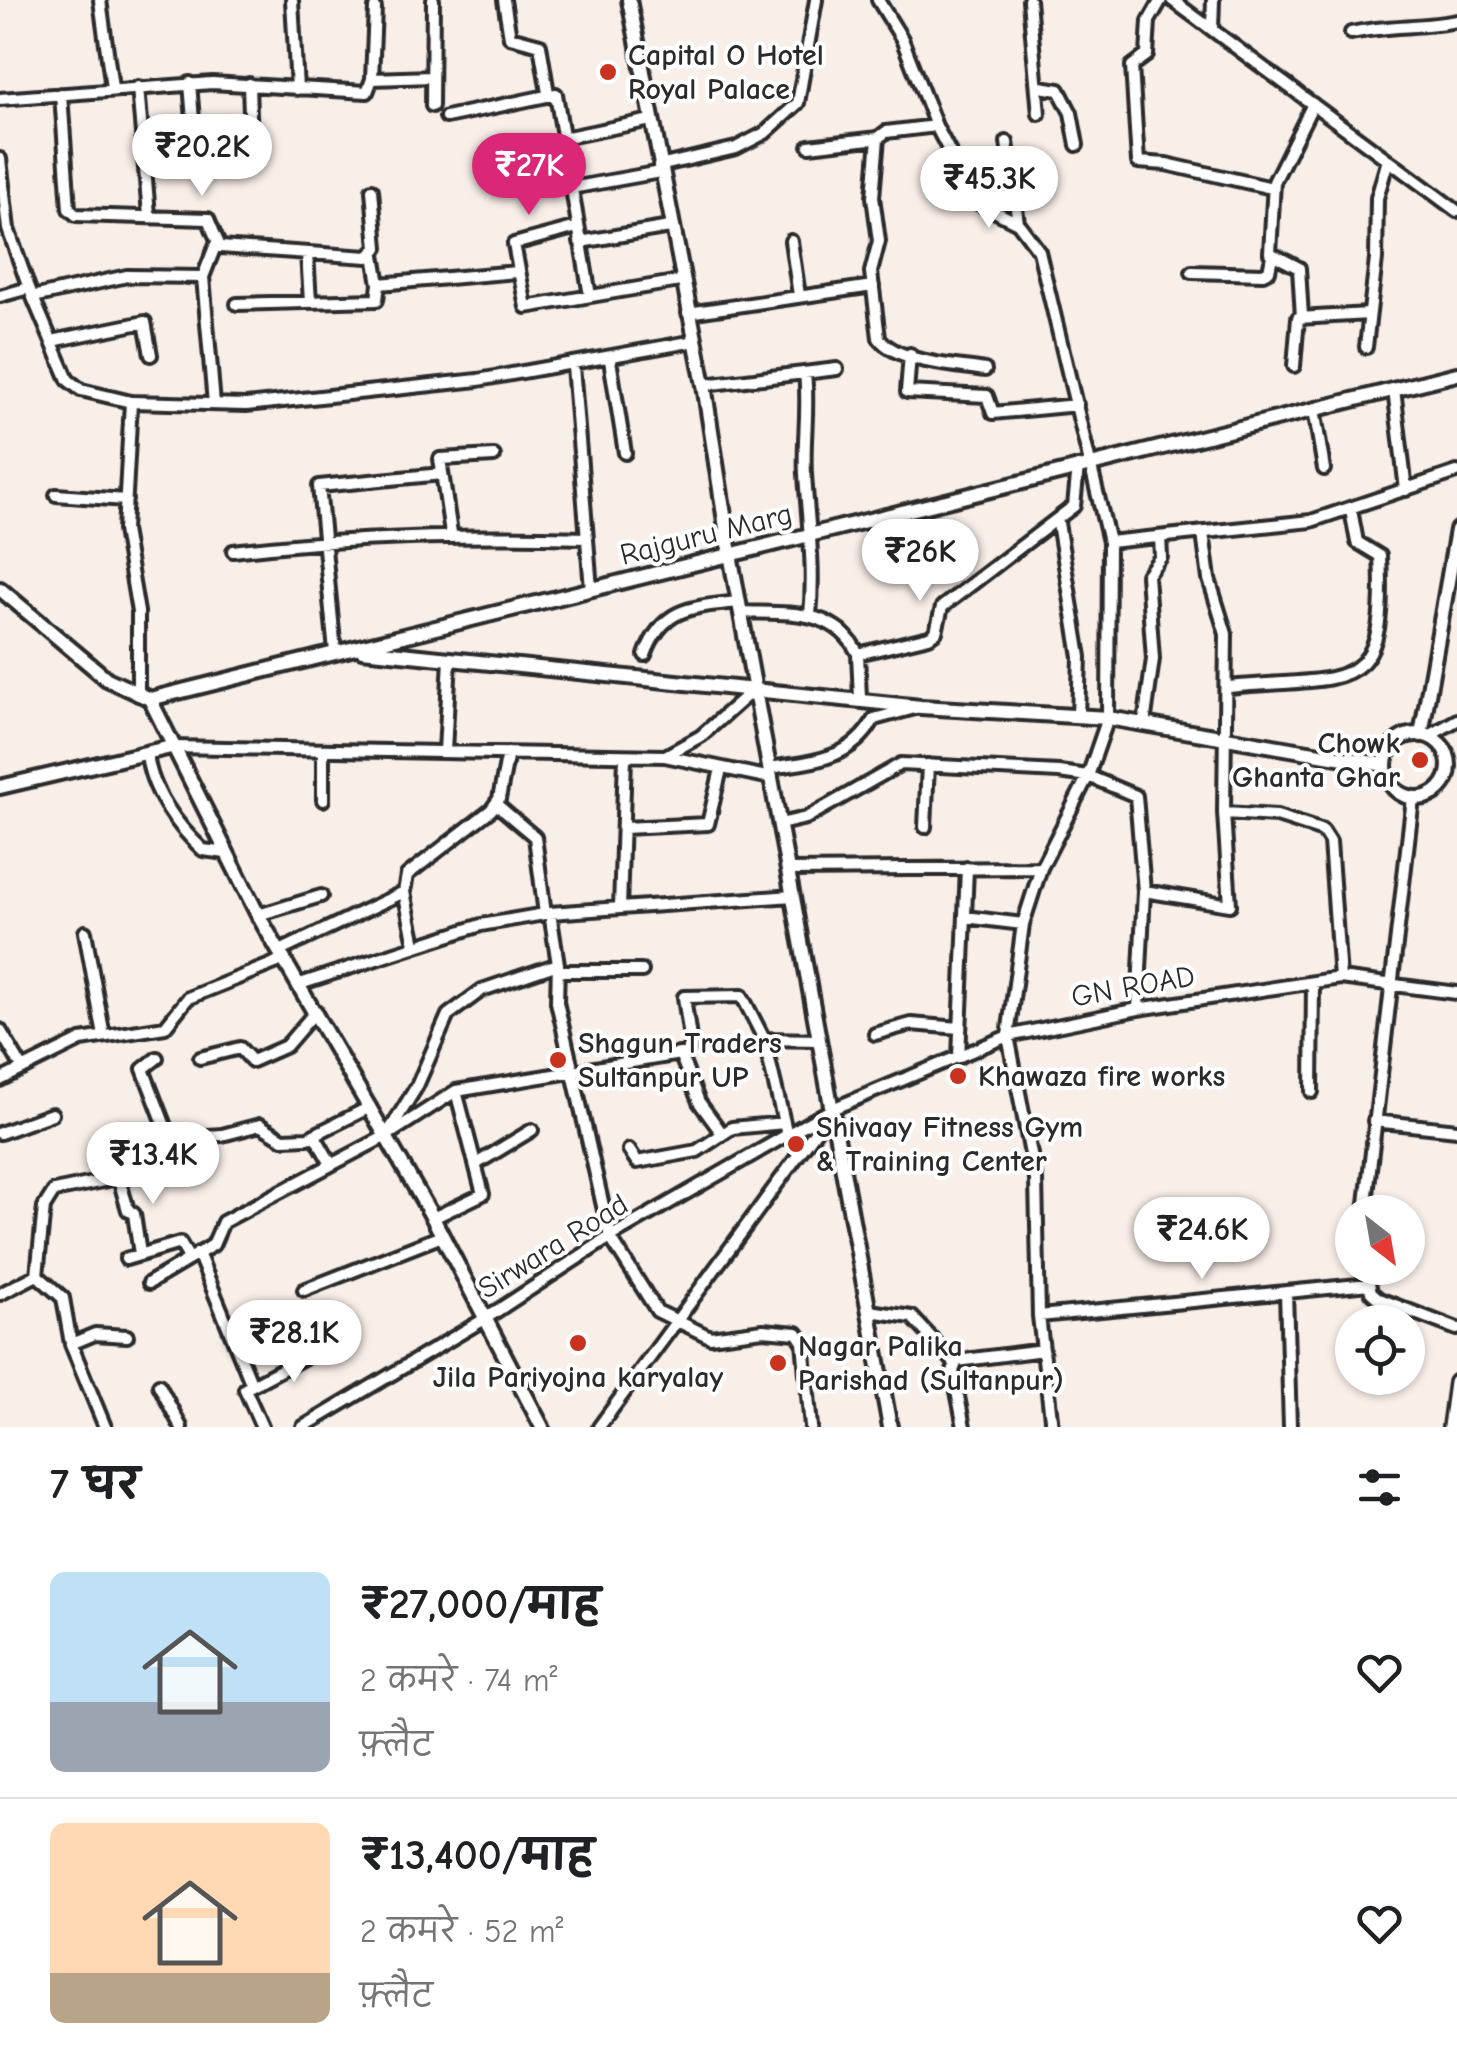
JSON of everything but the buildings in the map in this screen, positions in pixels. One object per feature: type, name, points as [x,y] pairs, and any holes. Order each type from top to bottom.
[{"type":"main road","points":[[1451,1427],[1457,1383]]},
{"type":"street","points":[[100,0],[112,88]]},
{"type":"street","points":[[292,0],[298,89]]},
{"type":"street","points":[[432,106],[433,0]]},
{"type":"street","points":[[504,0],[510,38],[540,46],[548,93]]},
{"type":"street","points":[[629,0],[680,281],[704,385],[730,554],[890,1427]]},
{"type":"street","points":[[571,188],[736,148],[764,133],[798,103],[816,0]]},
{"type":"street","points":[[1029,0],[1040,87],[1039,114]]},
{"type":"street","points":[[1162,0],[1149,21],[1147,55],[1132,66],[1138,162],[1166,164],[1272,188]]},
{"type":"street","points":[[1172,0],[1457,212]]},
{"type":"street","points":[[1212,30],[1213,0]]},
{"type":"street","points":[[881,1],[902,38],[936,126],[976,202],[1018,223]]},
{"type":"street","points":[[0,99],[190,84],[367,92],[372,80],[374,8]]},
{"type":"street","points":[[1351,33],[1392,24],[1420,28],[1457,21]]},
{"type":"street","points":[[372,80],[432,78]]},
{"type":"street","points":[[190,84],[195,145]]},
{"type":"street","points":[[249,84],[251,144]]},
{"type":"street","points":[[138,87],[149,215]]},
{"type":"street","points":[[1040,87],[1059,90],[1073,120],[1077,145]]},
{"type":"street","points":[[446,117],[501,108],[548,93],[558,97],[590,296]]},
{"type":"street","points":[[61,94],[71,213],[208,220],[216,244],[203,277],[214,404]]},
{"type":"street","points":[[1192,272],[1269,271],[1272,188],[1313,104]]},
{"type":"street","points":[[563,138],[651,120]]},
{"type":"street","points":[[810,146],[936,126]]},
{"type":"street","points":[[878,138],[873,196],[879,242],[872,266],[882,342],[910,354],[985,370]]},
{"type":"street","points":[[1008,142],[1018,223],[1043,264],[1077,405],[1085,465],[1109,542],[1108,718],[1088,776],[1041,868],[1023,924],[1008,1036],[1036,1180],[1039,1316],[1052,1427]]},
{"type":"street","points":[[0,159],[8,228],[68,380],[81,390],[130,402],[285,401],[573,366],[694,341]]},
{"type":"street","points":[[1366,347],[1377,198],[1388,160]]},
{"type":"street","points":[[237,304],[377,300],[379,284],[374,255],[378,248],[372,190]]},
{"type":"street","points":[[577,227],[515,243],[526,306],[680,281]]},
{"type":"street","points":[[580,242],[670,227]]},
{"type":"street","points":[[791,241],[799,296]]},
{"type":"street","points":[[216,244],[374,255]]},
{"type":"street","points":[[307,253],[310,302]]},
{"type":"street","points":[[1272,256],[1300,268],[1302,317]]},
{"type":"street","points":[[379,284],[518,272]]},
{"type":"street","points":[[0,296],[128,276],[203,277]]},
{"type":"street","points":[[688,313],[874,286]]},
{"type":"street","points":[[1294,366],[1296,322],[1302,317],[1370,314]]},
{"type":"street","points":[[52,341],[145,322],[152,355]]},
{"type":"street","points":[[910,354],[906,392],[985,396],[993,413],[1077,405]]},
{"type":"street","points":[[610,360],[625,453]]},
{"type":"street","points":[[573,366],[590,589]]},
{"type":"street","points":[[704,385],[837,369]]},
{"type":"street","points":[[805,372],[809,412],[805,476],[814,571],[810,615]]},
{"type":"street","name":"Rajguru Marg","points":[[144,697],[1457,374]]},
{"type":"street","points":[[1394,389],[1398,458],[1406,490]]},
{"type":"street","points":[[130,402],[124,530],[138,612],[144,697],[258,915],[434,1218],[483,1320],[542,1427]]},
{"type":"street","points":[[1314,409],[1324,468]]},
{"type":"street","points":[[451,533],[439,461],[443,457],[494,456]]},
{"type":"street","points":[[858,654],[936,632],[942,607],[1074,506],[1085,465]]},
{"type":"street","points":[[1109,542],[1284,526],[1350,510],[1457,472]]},
{"type":"street","points":[[442,474],[321,485],[318,500],[342,651],[860,698],[921,707],[1108,718],[1384,764]]},
{"type":"street","points":[[56,496],[126,500]]},
{"type":"street","points":[[1229,687],[1348,675],[1370,658],[1378,640],[1380,556],[1357,542],[1350,510]]},
{"type":"street","points":[[1058,522],[1080,657],[1078,716]]},
{"type":"street","points":[[1425,735],[1457,530]]},
{"type":"street","points":[[233,551],[327,540],[451,533],[587,538]]},
{"type":"street","points":[[1144,892],[1230,905],[1224,813],[1229,687],[1225,625],[1209,579],[1203,533]]},
{"type":"street","points":[[1144,724],[1154,659],[1147,575],[1161,557],[1160,537]]},
{"type":"street","points":[[0,589],[107,679],[144,697]]},
{"type":"street","points":[[646,655],[654,633],[674,616],[698,607],[810,615],[836,626],[858,654],[860,698]]},
{"type":"street","points":[[445,751],[450,659]]},
{"type":"street","points":[[664,756],[701,736],[755,688]]},
{"type":"street","points":[[0,787],[171,747],[664,756],[721,769],[770,773],[835,756],[864,733],[874,718],[921,707]]},
{"type":"street","points":[[1425,735],[1448,758],[1453,773],[1428,796],[1412,798],[1398,792],[1388,780],[1384,764],[1399,739],[1425,735],[1457,720]]},
{"type":"street","points":[[323,800],[324,751]]},
{"type":"street","points":[[147,753],[151,776],[176,820],[203,850],[226,853]]},
{"type":"street","points":[[415,944],[404,892],[407,875],[496,804],[508,753]]},
{"type":"street","points":[[620,908],[626,757]]},
{"type":"street","points":[[925,827],[928,765]]},
{"type":"street","points":[[780,824],[806,818],[890,766],[1088,776],[1136,796],[1144,892],[1138,1009]]},
{"type":"street","points":[[623,828],[708,824],[721,769]]},
{"type":"street","points":[[1367,1195],[1412,798]]},
{"type":"street","points":[[496,804],[536,837],[559,967],[556,1002],[610,1237],[658,1311],[710,1338],[763,1330],[797,1333],[803,1342],[811,1427]]},
{"type":"street","points":[[1224,813],[1277,816],[1323,831],[1330,842],[1340,978]]},
{"type":"street","points":[[959,1057],[966,868]]},
{"type":"street","points":[[788,870],[1041,868]]},
{"type":"street","points":[[0,1080],[59,1048],[104,1036],[164,1028],[188,998],[404,892]]},
{"type":"street","points":[[258,915],[321,896]]},
{"type":"street","points":[[300,984],[481,925],[547,913],[794,896]]},
{"type":"street","points":[[966,917],[1023,924]]},
{"type":"street","points":[[85,932],[104,1036]]},
{"type":"street","points":[[386,1136],[412,1096],[448,1015],[482,990],[559,967],[642,971]]},
{"type":"street","name":"GN ROAD","points":[[832,1109],[1008,1036],[1138,1009],[1340,978],[1457,992]]},
{"type":"street","points":[[1312,1092],[1313,982]]},
{"type":"street","points":[[721,1132],[698,1102],[683,1057],[690,1044],[683,1000],[688,995],[742,996],[764,1039],[787,1135]]},
{"type":"street","points":[[200,1058],[240,1048],[252,1061],[276,1052],[316,1011]]},
{"type":"street","points":[[875,1034],[911,1024],[960,1028]]},
{"type":"street","points":[[0,1030],[23,1069]]},
{"type":"street","points":[[764,1039],[819,1040]]},
{"type":"street","points":[[150,1282],[216,1242],[223,1222],[386,1136],[456,1091],[672,1054],[683,1057]]},
{"type":"street","points":[[157,1058],[143,1069],[170,1139]]},
{"type":"street","points":[[434,1218],[482,1194],[456,1091]]},
{"type":"street","points":[[37,1275],[49,1195],[61,1187],[102,1182],[129,1159],[170,1139],[222,1135],[260,1125],[283,1139],[315,1136],[370,1108]]},
{"type":"street","points":[[599,1427],[832,1109]]},
{"type":"street","name":"Sirwara Road","points":[[303,1427],[483,1320],[610,1237],[832,1109]]},
{"type":"street","points":[[0,1133],[52,1114]]},
{"type":"street","points":[[1374,1121],[1457,1130]]},
{"type":"street","points":[[629,1150],[636,1162],[696,1151],[721,1132],[784,1122]]},
{"type":"street","points":[[476,1164],[532,1130]]},
{"type":"street","points":[[315,1136],[331,1164]]},
{"type":"street","points":[[117,1172],[128,1210],[134,1214],[140,1254]]},
{"type":"street","points":[[304,1290],[442,1236]]},
{"type":"street","points":[[126,1258],[180,1243],[193,1256],[252,1385]]},
{"type":"street","points":[[0,1294],[37,1275]]},
{"type":"street","points":[[37,1275],[62,1298],[71,1344],[105,1427]]},
{"type":"street","points":[[1039,1316],[1359,1285]]},
{"type":"street","points":[[1370,1285],[1378,1300],[1457,1328]]},
{"type":"street","points":[[1286,1292],[1290,1427]]},
{"type":"street","points":[[869,1311],[912,1317],[955,1363],[964,1427]]},
{"type":"street","points":[[71,1344],[95,1334],[127,1336]]},
{"type":"street","points":[[262,1427],[244,1394],[252,1385],[329,1344]]},
{"type":"street","points":[[955,1363],[1042,1350]]},
{"type":"street","points":[[159,1385],[181,1427]]},
{"type":"place","name":"Capital O Hotel Royal Palace","points":[[608,72]]},
{"type":"place","name":"Chowk Ghanta Ghar","points":[[1420,760]]},
{"type":"place","name":"Shagun Traders Sultanpur UP","points":[[558,1060]]},
{"type":"place","name":"Khawaza fire works","points":[[958,1076]]},
{"type":"place","name":"Shivaay Fitness Gym & Training Center","points":[[796,1144]]},
{"type":"place","name":"Jila Pariyojna karyalay","points":[[578,1343]]},
{"type":"place","name":"Nagar Palika Parishad (Sultanpur)","points":[[778,1363]]}]
